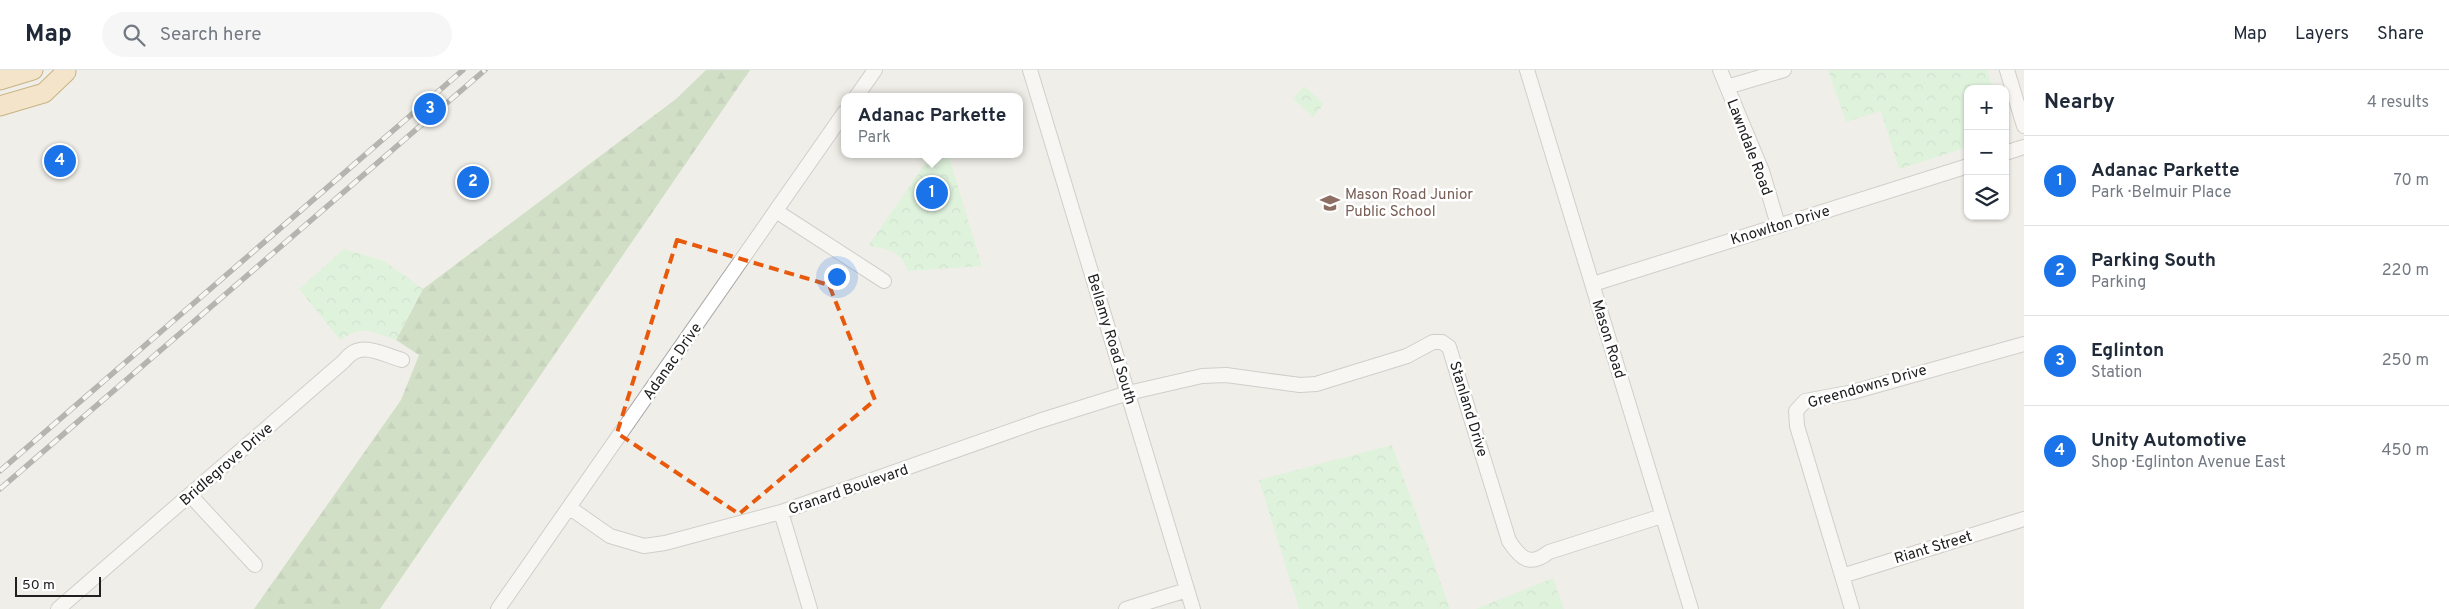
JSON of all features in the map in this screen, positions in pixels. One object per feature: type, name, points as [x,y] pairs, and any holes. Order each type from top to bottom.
[{"type":"main road","points":[[0,80],[33,70]]},
{"type":"main road","points":[[0,106],[44,93],[63,71]]},
{"type":"street","points":[[859,93],[875,70]]},
{"type":"street","name":"Bellamy Road South","points":[[1030,70],[1193,609]]},
{"type":"street","name":"Mason Road","points":[[1527,70],[1692,609]]},
{"type":"street","name":"Lawndale Road","points":[[1720,70],[1762,171],[1778,225]]},
{"type":"street","points":[[1727,87],[1784,70]]},
{"type":"street","points":[[2007,70],[2024,126]]},
{"type":"street","name":"Adanac Drive","points":[[498,609],[841,117]]},
{"type":"street","points":[[2009,153],[2024,147]]},
{"type":"street","name":"Knowlton Drive","points":[[1593,284],[1964,167]]},
{"type":"street","points":[[776,211],[884,281]]},
{"type":"street","name":"Stanland Drive","points":[[1128,393],[1202,376],[1226,375],[1300,385],[1316,384],[1407,356],[1433,342],[1442,342],[1449,347],[1454,360],[1509,542],[1517,553],[1531,560],[1540,559],[1548,552],[1662,516]]},
{"type":"street","name":"Greendowns Drive","points":[[1852,609],[1797,426],[1796,412],[1805,401],[1853,392],[2024,344]]},
{"type":"street","name":"Bridlegrove Drive","points":[[60,608],[350,354],[370,348],[402,360]]},
{"type":"street","name":"Granard Boulevard","points":[[570,508],[610,536],[644,546],[665,543],[781,512],[1128,393]]},
{"type":"street","points":[[190,495],[255,565]]},
{"type":"street","points":[[781,512],[810,609]]},
{"type":"street","name":"Riant Street","points":[[1842,576],[2024,519]]},
{"type":"street","points":[[1126,609],[1187,590]]},
{"type":"highlighted area","points":[[677,240],[829,285],[875,400],[739,514],[617,433]]},
{"type":"green space","points":[[706,70],[750,70],[380,609],[254,609],[401,400],[419,355],[396,340],[423,289],[676,99]]},
{"type":"green space","points":[[1828,70],[1987,70],[1992,85],[1964,85],[1964,148],[1899,169],[1881,111],[1846,122]]},
{"type":"green space","points":[[1304,86],[1324,104],[1313,117],[1293,99]]},
{"type":"green space","points":[[929,158],[949,158],[982,266],[908,271],[897,255],[881,248],[868,246]]},
{"type":"green space","points":[[344,249],[384,261],[423,289],[396,340],[373,332],[362,331],[340,340],[299,289]]},
{"type":"green space","points":[[1392,445],[1450,609],[1299,609],[1259,480]]},
{"type":"green space","points":[[1553,578],[1564,609],[1476,609]]},
{"type":"railway","points":[[0,471],[463,70]]},
{"type":"railway","points":[[0,489],[485,70]]},
{"type":"place","name":"Eglinton","points":[[430,109]]},
{"type":"place","name":"Unity Automotive","points":[[60,161]]},
{"type":"place","name":"Parking South","points":[[473,182]]},
{"type":"place","name":"Adanac Parkette","points":[[932,193]]},
{"type":"place","name":"Mason Road Junior Public School","points":[[1330,203]]}]
